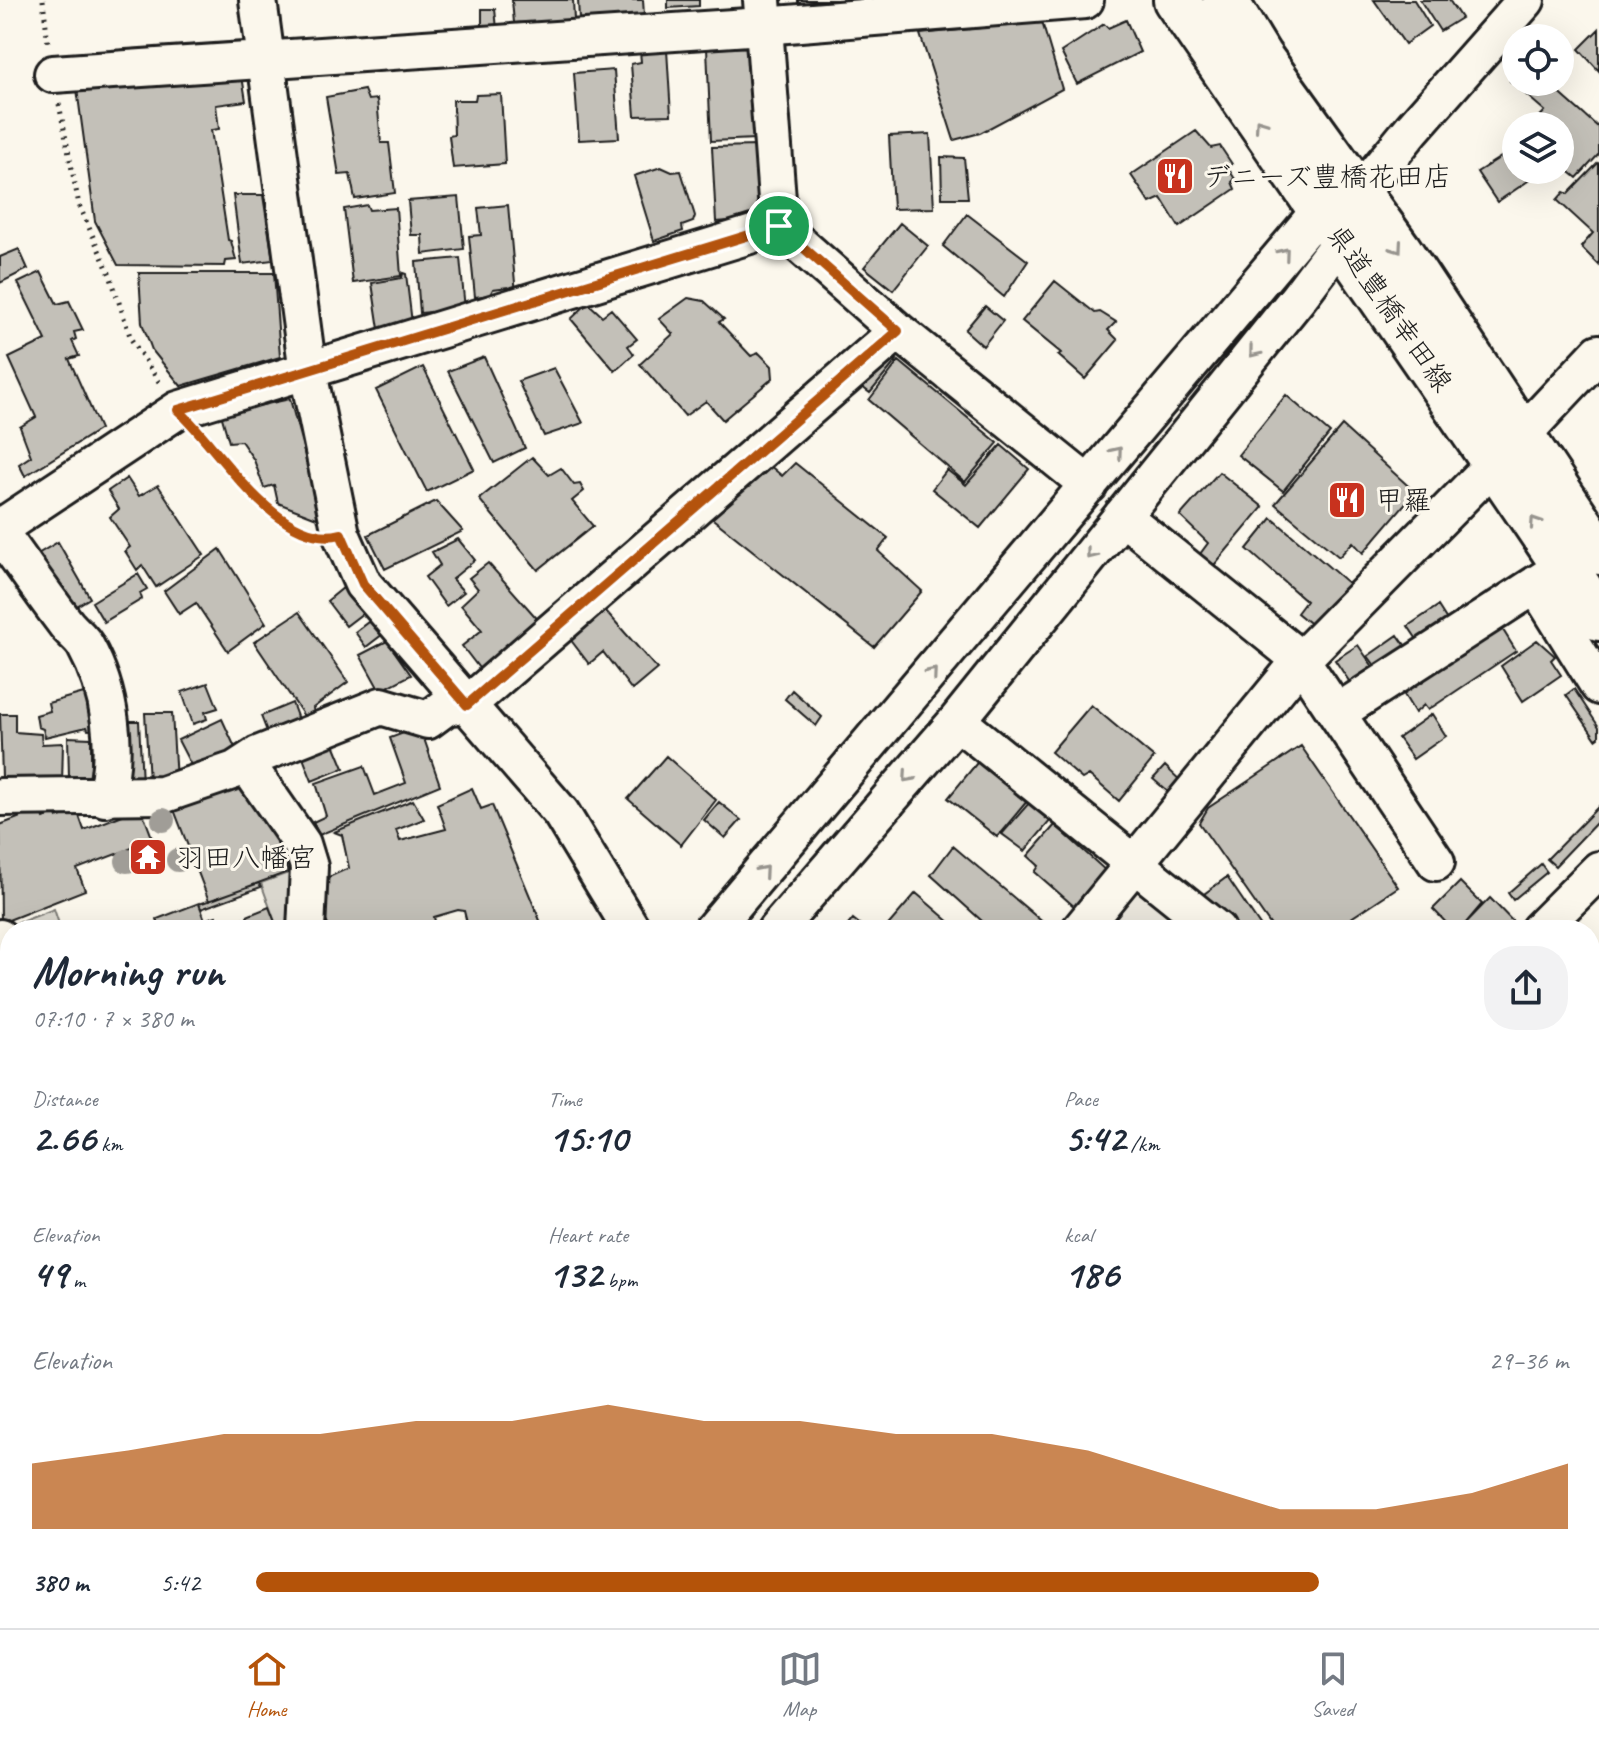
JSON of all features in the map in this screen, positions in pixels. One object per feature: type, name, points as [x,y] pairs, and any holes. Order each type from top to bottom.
[{"type":"main road","name":"県道豊橋幸田線","points":[[1176,0],[1341,214],[1509,448],[1579,560],[1599,618]]},
{"type":"main road","name":"県道豊橋幸田線","points":[[1225,0],[1259,56],[1341,214]]},
{"type":"street","points":[[258,0],[308,372],[341,534],[363,584],[561,813],[626,920]]},
{"type":"street","points":[[53,74],[266,59],[763,13],[1085,0]]},
{"type":"street","points":[[720,920],[1089,485],[1341,214],[1526,0]]},
{"type":"street","points":[[763,13],[779,226],[898,331],[1089,485]]},
{"type":"street","points":[[785,920],[957,721],[1122,516],[1341,214]]},
{"type":"street","points":[[105,798],[110,779],[110,753],[104,685],[85,643],[68,627],[0,531],[178,410],[779,226]]},
{"type":"street","points":[[0,797],[162,795],[381,706],[428,720],[447,706],[467,705],[898,331]]},
{"type":"street","points":[[1088,920],[1301,660],[1599,353]]},
{"type":"street","points":[[1122,516],[1301,660],[1436,862]]},
{"type":"street","points":[[1337,713],[1579,560],[1599,686]]},
{"type":"street","points":[[957,721],[1205,920]]},
{"type":"street","points":[[246,763],[302,844],[309,867],[306,920]]},
{"type":"street","points":[[1549,920],[1599,870]]},
{"type":"path","points":[[43,0],[53,74],[79,205],[110,275],[131,339],[178,410],[196,426],[235,477],[276,517],[325,538],[341,534]]},
{"type":"shaded area","points":[[299,869],[297,920],[274,920],[261,883]]},
{"type":"shaded area","points":[[1133,883],[1177,920],[1102,920]]},
{"type":"shaded area","points":[[54,909],[58,920],[26,920]]},
{"type":"building","points":[[512,0],[573,0],[574,20],[514,23]]},
{"type":"building","points":[[578,0],[643,0],[644,15],[579,19]]},
{"type":"building","points":[[668,0],[699,0],[699,6],[668,8]]},
{"type":"building","points":[[798,0],[849,0],[849,4],[798,6]]},
{"type":"building","points":[[1374,0],[1414,0],[1430,26],[1405,44]]},
{"type":"building","points":[[1420,0],[1449,0],[1461,18],[1440,31]]},
{"type":"building","points":[[482,9],[495,9],[497,29],[482,29]]},
{"type":"building","points":[[1126,20],[1140,52],[1077,84],[1061,52],[1104,24],[1108,28]]},
{"type":"building","points":[[1042,22],[1062,89],[980,133],[954,140],[920,34]]},
{"type":"building","points":[[1599,29],[1599,71],[1579,49]]},
{"type":"building","points":[[747,47],[751,50],[755,139],[711,141],[707,48]]},
{"type":"building","points":[[667,50],[671,115],[635,116],[631,64],[641,62],[640,51]]},
{"type":"building","points":[[614,70],[619,138],[579,140],[574,73]]},
{"type":"building","points":[[242,76],[246,101],[216,105],[219,129],[211,130],[228,240],[231,241],[236,260],[226,261],[225,266],[118,265],[95,221],[77,89]]},
{"type":"building","points":[[364,90],[368,100],[377,99],[381,143],[389,143],[395,193],[355,199],[350,174],[339,175],[326,97]]},
{"type":"building","points":[[501,94],[505,164],[453,168],[449,136],[454,135],[453,100],[475,100],[476,95]]},
{"type":"building","points":[[1528,96],[1563,96],[1599,128],[1599,154],[1577,178],[1574,176],[1574,112],[1545,111]]},
{"type":"building","points":[[1196,131],[1211,148],[1220,146],[1232,164],[1228,168],[1235,179],[1232,182],[1235,189],[1179,227],[1161,198],[1150,203],[1131,175]]},
{"type":"building","points":[[930,134],[934,208],[893,209],[889,136]]},
{"type":"building","points":[[758,146],[761,213],[755,219],[716,222],[712,147]]},
{"type":"building","points":[[1502,156],[1502,184],[1524,184],[1497,202],[1477,172]]},
{"type":"building","points":[[941,157],[964,158],[968,198],[942,198]]},
{"type":"building","points":[[1598,163],[1599,265],[1581,247],[1593,233],[1557,200],[1564,192],[1568,194]]},
{"type":"building","points":[[661,167],[672,172],[681,171],[695,216],[693,222],[682,226],[683,231],[654,241],[634,176]]},
{"type":"building","points":[[233,195],[263,195],[273,260],[242,264]]},
{"type":"building","points":[[459,197],[464,249],[423,254],[422,235],[411,235],[408,201]]},
{"type":"building","points":[[367,205],[369,210],[396,208],[401,276],[353,283],[344,209]]},
{"type":"building","points":[[508,205],[516,294],[511,294],[508,287],[493,289],[490,295],[475,297],[469,236],[481,235],[478,208]]},
{"type":"building","points":[[967,214],[1028,261],[1004,297],[943,246]]},
{"type":"building","points":[[900,223],[928,246],[893,290],[864,267]]},
{"type":"building","points":[[19,249],[28,269],[0,283],[0,257]]},
{"type":"building","points":[[19,249],[28,269],[0,283],[0,257]]},
{"type":"building","points":[[460,258],[465,309],[420,313],[416,262]]},
{"type":"building","points":[[41,272],[57,304],[69,301],[83,330],[74,332],[76,339],[72,341],[79,356],[69,359],[100,429],[25,476],[19,464],[31,456],[20,427],[36,417],[9,358],[46,340],[18,283]]},
{"type":"building","points":[[41,272],[57,304],[69,301],[83,330],[74,332],[76,339],[72,341],[79,356],[69,359],[100,429],[25,476],[19,464],[31,456],[20,427],[36,417],[9,358],[46,340],[18,283]]},
{"type":"building","points":[[139,273],[274,273],[280,357],[181,386],[152,350],[142,323]]},
{"type":"building","points":[[403,273],[406,274],[412,323],[379,329],[372,283],[402,278]]},
{"type":"building","points":[[1055,281],[1095,313],[1100,312],[1116,322],[1108,330],[1118,340],[1085,379],[1058,355],[1061,353],[1022,321]]},
{"type":"building","points":[[688,298],[704,301],[724,319],[719,322],[751,356],[759,353],[772,366],[773,378],[723,420],[706,401],[685,416],[640,364],[673,334],[659,319]]},
{"type":"building","points":[[588,303],[602,316],[611,309],[637,339],[628,346],[634,354],[615,371],[571,319]]},
{"type":"building","points":[[985,306],[1003,321],[983,346],[965,330]]},
{"type":"building","points":[[891,355],[897,360],[870,393],[858,384]]},
{"type":"building","points":[[484,357],[525,448],[494,463],[448,371]]},
{"type":"building","points":[[899,361],[998,443],[965,482],[869,400]]},
{"type":"building","points":[[423,367],[474,469],[427,492],[376,390]]},
{"type":"building","points":[[554,368],[583,423],[544,436],[518,381]]},
{"type":"building","points":[[1286,395],[1330,433],[1283,491],[1238,455]]},
{"type":"building","points":[[290,399],[322,520],[278,503],[274,485],[264,488],[254,460],[241,441],[229,442],[221,414]]},
{"type":"building","points":[[1342,426],[1415,492],[1363,553],[1353,542],[1339,557],[1275,504]]},
{"type":"building","points":[[1001,445],[1029,469],[980,528],[932,489],[947,470],[966,485]]},
{"type":"building","points":[[532,457],[549,475],[561,468],[574,485],[580,484],[584,491],[572,501],[593,526],[538,570],[479,499]]},
{"type":"building","points":[[795,463],[888,538],[878,551],[922,591],[874,647],[709,516],[768,464],[782,476]]},
{"type":"building","points":[[1219,472],[1263,507],[1210,570],[1197,558],[1208,543],[1180,516]]},
{"type":"building","points":[[127,478],[139,496],[158,485],[204,555],[156,587],[142,565],[137,570],[125,551],[130,547],[110,517],[119,509],[108,491]]},
{"type":"building","points":[[436,501],[463,531],[385,569],[368,535]]},
{"type":"building","points":[[1272,518],[1349,584],[1313,626],[1297,613],[1306,601],[1247,549]]},
{"type":"building","points":[[458,539],[475,560],[452,579],[464,592],[446,606],[425,577],[440,565],[432,552]]},
{"type":"building","points":[[58,542],[90,598],[70,610],[36,555]]},
{"type":"building","points":[[220,549],[266,623],[228,651],[196,603],[179,614],[164,591]]},
{"type":"building","points":[[488,563],[541,623],[482,672],[462,646],[482,630],[461,605],[478,589],[469,578]]},
{"type":"building","points":[[138,574],[147,589],[140,593],[142,599],[104,622],[92,602]]},
{"type":"building","points":[[343,588],[363,613],[346,626],[327,601]]},
{"type":"building","points":[[1438,606],[1452,628],[1422,647],[1408,626]]},
{"type":"building","points":[[605,610],[657,669],[632,690],[603,652],[589,664],[570,639]]},
{"type":"building","points":[[299,612],[348,682],[313,708],[314,714],[306,719],[254,642]]},
{"type":"building","points":[[1501,616],[1508,627],[1503,630],[1516,651],[1428,710],[1424,705],[1415,713],[1400,688]]},
{"type":"building","points":[[372,619],[383,634],[366,647],[355,632]]},
{"type":"building","points":[[1398,635],[1412,655],[1382,675],[1368,656]]},
{"type":"building","points":[[1537,640],[1555,656],[1551,660],[1561,675],[1523,701],[1501,666]]},
{"type":"building","points":[[387,641],[411,675],[380,691],[360,655]]},
{"type":"building","points":[[1358,645],[1378,674],[1355,690],[1335,660]]},
{"type":"building","points":[[208,683],[218,708],[205,712],[207,719],[193,724],[182,692]]},
{"type":"building","points":[[1574,689],[1599,727],[1599,737],[1596,739],[1566,695]]},
{"type":"building","points":[[792,690],[822,717],[816,726],[785,699]]},
{"type":"building","points":[[91,691],[99,729],[88,730],[87,727],[45,737],[43,729],[38,727],[36,715],[50,711],[48,703]]},
{"type":"building","points":[[292,703],[299,722],[268,734],[261,716]]},
{"type":"building","points":[[1091,705],[1154,758],[1119,801],[1089,775],[1082,779],[1051,752]]},
{"type":"building","points":[[145,713],[172,713],[176,781],[149,781]]},
{"type":"building","points":[[0,714],[15,714],[15,732],[41,734],[42,744],[63,743],[62,784],[2,777]]},
{"type":"building","points":[[1432,714],[1446,736],[1413,759],[1398,738]]},
{"type":"building","points":[[222,719],[238,754],[195,773],[178,740]]},
{"type":"building","points":[[122,721],[139,721],[142,784],[124,785]]},
{"type":"building","points":[[420,727],[440,785],[319,835],[313,822],[326,816],[316,783],[364,766],[375,795],[406,783],[390,738]]},
{"type":"building","points":[[68,737],[91,738],[91,776],[69,777]]},
{"type":"building","points":[[332,739],[344,768],[312,781],[300,750]]},
{"type":"building","points":[[1301,746],[1398,887],[1348,920],[1267,920],[1199,823],[1208,808]]},
{"type":"building","points":[[666,756],[716,800],[681,845],[628,799]]},
{"type":"building","points":[[981,758],[1028,800],[997,837],[948,798]]},
{"type":"building","points":[[1165,766],[1184,784],[1174,797],[1153,779]]},
{"type":"building","points":[[239,780],[268,820],[288,872],[209,901],[173,807]]},
{"type":"building","points":[[472,788],[481,809],[492,805],[540,920],[466,920],[464,911],[458,910],[434,917],[435,920],[326,920],[321,909],[327,906],[320,881],[349,868],[342,835],[334,832],[413,800],[424,819],[396,830],[400,841],[446,829],[437,804]]},
{"type":"building","points":[[719,802],[741,820],[725,838],[704,820]]},
{"type":"building","points":[[1029,803],[1051,820],[1025,851],[1002,834]]},
{"type":"building","points":[[1599,806],[1599,820],[1555,866],[1547,859]]},
{"type":"building","points":[[141,808],[153,840],[77,869],[85,890],[9,920],[1,920],[0,825],[41,809],[44,818],[55,814],[57,818],[77,810],[84,830]]},
{"type":"building","points":[[1055,825],[1106,871],[1076,908],[1035,872],[1039,866],[1028,856]]},
{"type":"building","points":[[953,846],[1040,920],[981,920],[931,875]]},
{"type":"building","points":[[1541,864],[1547,872],[1513,900],[1508,893]]},
{"type":"building","points":[[1227,877],[1256,920],[1226,920],[1204,894]]},
{"type":"building","points":[[1460,882],[1482,904],[1468,920],[1443,920],[1433,909]]},
{"type":"building","points":[[259,883],[261,887],[201,909],[199,904]]},
{"type":"building","points":[[916,893],[947,920],[893,920]]},
{"type":"building","points":[[1490,898],[1511,920],[1469,920]]},
{"type":"building","points":[[199,903],[205,920],[157,920]]},
{"type":"building","points":[[269,907],[274,920],[249,920],[247,916]]},
{"type":"place","name":"デニーズ豊橋花田店","points":[[1175,176]]},
{"type":"place","name":"甲羅","points":[[1347,500]]},
{"type":"place","name":"羽田八幡宮","points":[[148,857]]},
{"type":"route","points":[[779,226],[898,331],[467,705],[363,584],[341,534],[325,538],[276,517],[235,477],[196,426],[178,410],[308,372],[779,226]]}]
